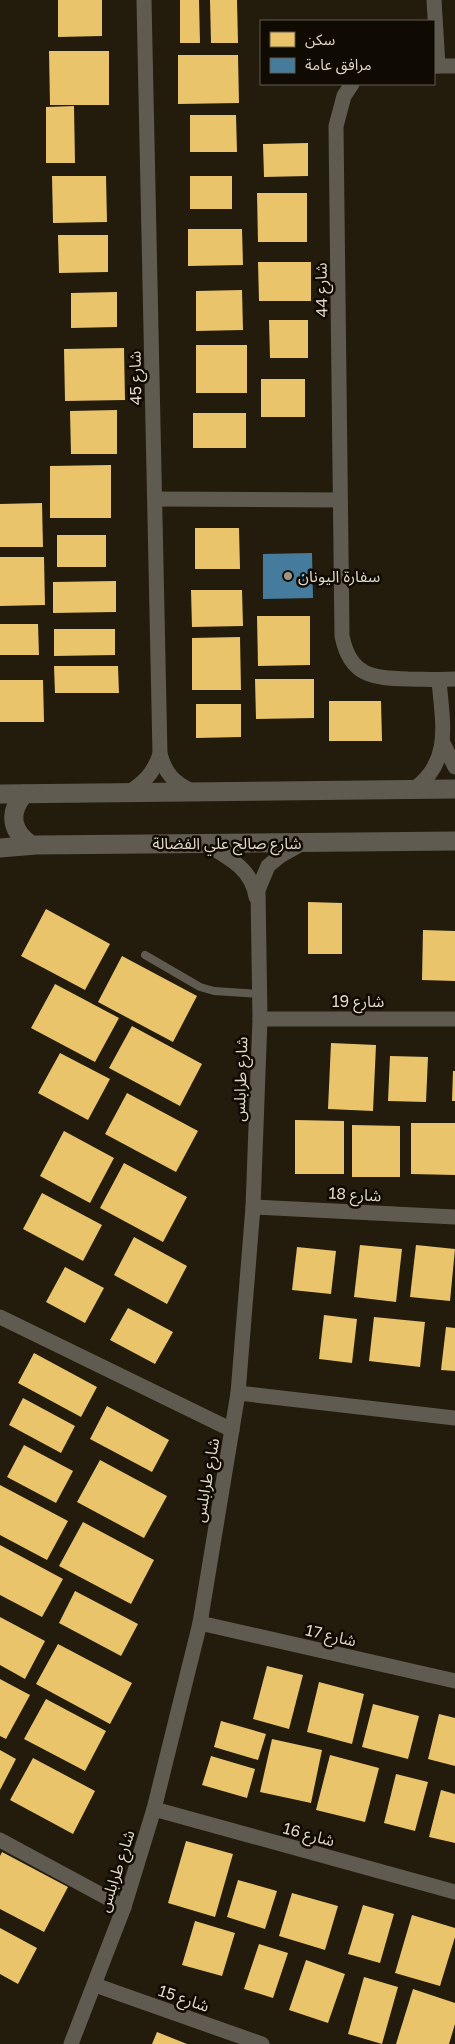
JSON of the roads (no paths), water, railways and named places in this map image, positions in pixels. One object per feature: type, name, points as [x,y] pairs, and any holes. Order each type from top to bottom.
[{"type":"street","name":"شارع 45","points":[[144,0],[160,754],[163,766],[172,779],[192,791]]},
{"type":"street","points":[[434,0],[435,20]]},
{"type":"street","points":[[435,33],[436,66],[455,66]]},
{"type":"street","name":"شارع 44","points":[[351,85],[344,96],[336,126],[342,636],[344,650],[350,661],[360,670],[372,676],[439,680],[455,679]]},
{"type":"street","points":[[155,499],[340,500]]},
{"type":"street","points":[[414,789],[429,776],[436,766],[443,743],[439,680]]},
{"type":"street","points":[[443,743],[455,767]]},
{"type":"street","name":"شارع 45","points":[[129,792],[148,778],[156,766],[160,754]]},
{"type":"street","points":[[0,794],[455,789]]},
{"type":"street","points":[[24,794],[16,807],[14,822],[16,831],[22,839],[31,845]]},
{"type":"street","name":"شارع صالح علي الفضالة","points":[[0,848],[31,845],[455,841]]},
{"type":"street","name":"شارع طرابلس","points":[[71,2044],[124,1907],[154,1809],[200,1623],[238,1393],[253,1206],[260,1019],[258,890],[268,866],[280,856],[304,842]]},
{"type":"street","name":"شارع طرابلس","points":[[204,843],[236,863],[248,875],[255,889],[257,901]]},
{"type":"street","name":"شارع 19","points":[[260,1019],[455,1019]]},
{"type":"street","name":"شارع 18","points":[[253,1206],[455,1217]]},
{"type":"street","points":[[0,1317],[232,1430]]},
{"type":"street","points":[[238,1393],[455,1418]]},
{"type":"street","name":"شارع 17","points":[[200,1623],[455,1681]]},
{"type":"street","name":"شارع 16","points":[[154,1809],[455,1892]]},
{"type":"street","points":[[0,1840],[124,1907]]},
{"type":"street","name":"شارع 15","points":[[95,1985],[262,2044]]},
{"type":"lane","points":[[145,955],[200,988],[214,991],[259,994]]},
{"type":"place","name":"سفارة اليونان","points":[[288,576]]}]
